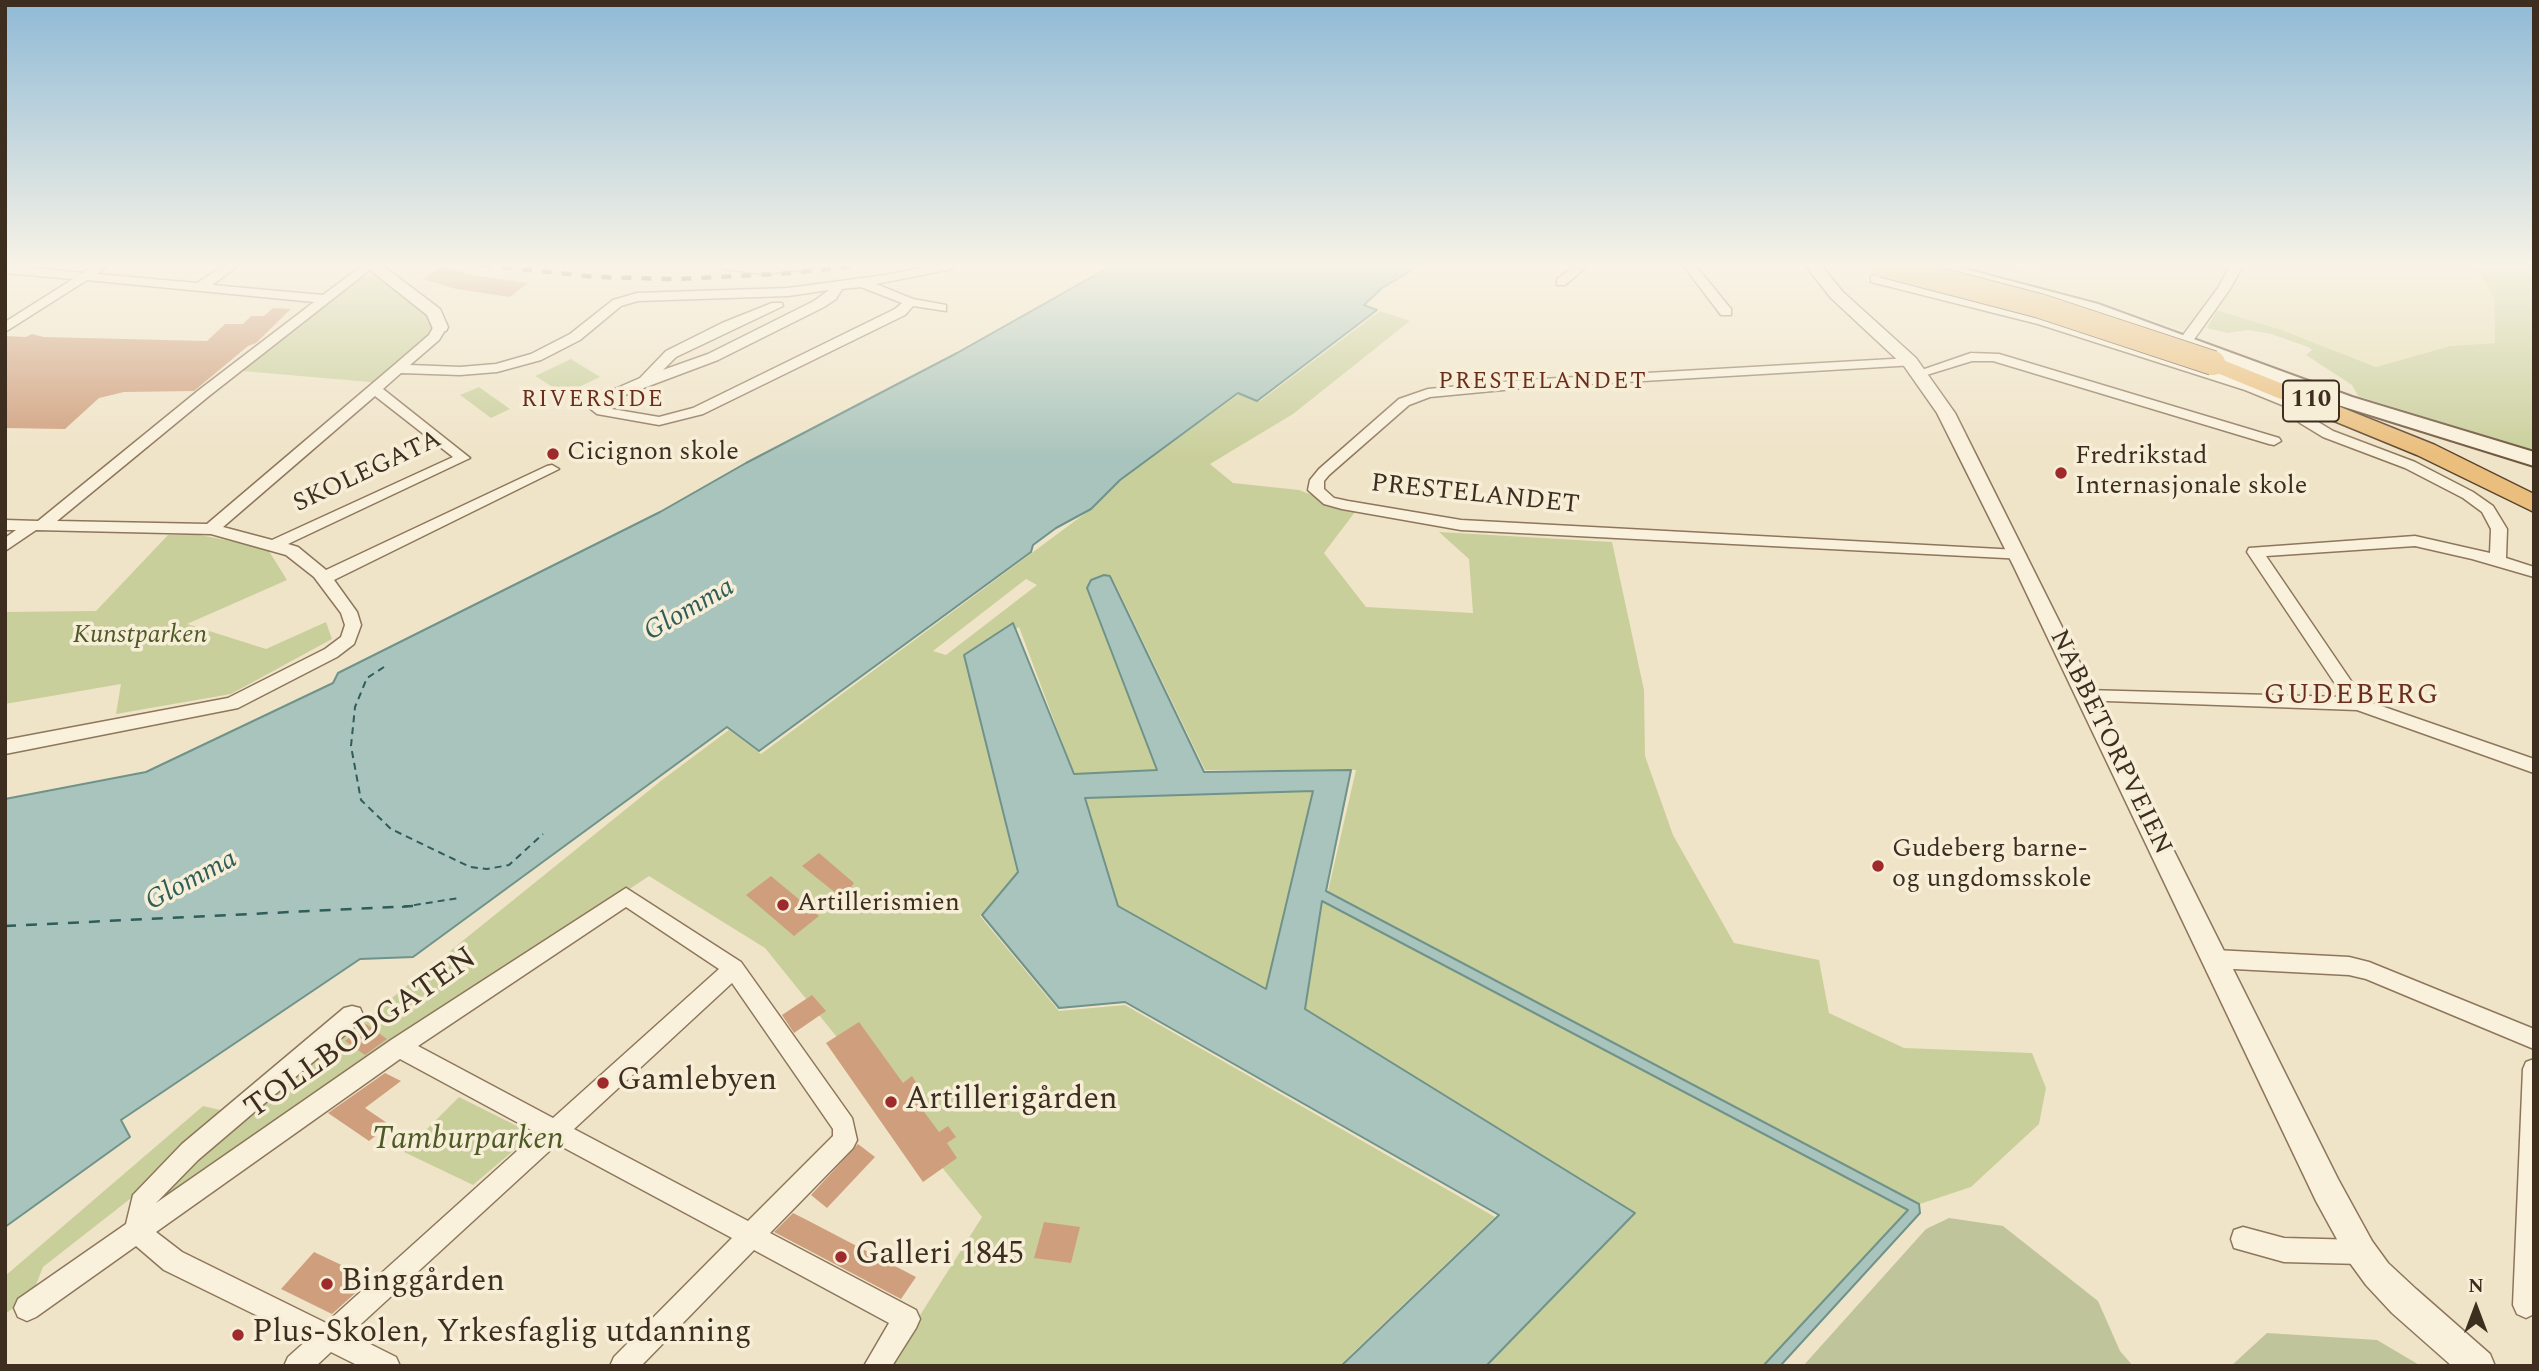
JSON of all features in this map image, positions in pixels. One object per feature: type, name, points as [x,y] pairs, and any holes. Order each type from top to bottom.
[{"type":"highway","name":"110","points":[[2116,329],[2284,390],[2417,446],[2534,491]]},
{"type":"highway","name":"110","points":[[2417,446],[2534,503]]},
{"type":"main road","points":[[2148,329],[2345,401],[2534,459]]},
{"type":"street","points":[[5,546],[38,525],[286,329]]},
{"type":"street","points":[[211,529],[398,369],[434,337],[439,329]]},
{"type":"street","points":[[398,369],[460,371],[497,368],[536,357],[585,329]]},
{"type":"street","points":[[645,381],[671,354],[721,329]]},
{"type":"street","points":[[769,329],[725,351],[590,403],[602,411],[659,421],[698,411],[865,329]]},
{"type":"street","name":"NABBETORPVEIEN","points":[[1874,329],[1915,368],[1946,413],[2018,555],[2327,1190],[2361,1252],[2377,1274],[2404,1301],[2479,1366]]},
{"type":"street","points":[[2068,329],[2250,387],[2287,402],[2305,420],[2328,434],[2410,465],[2477,500],[2497,520],[2498,561]]},
{"type":"street","points":[[2185,342],[2195,329]]},
{"type":"street","points":[[1915,368],[1971,357],[1994,357],[2274,441]]},
{"type":"street","name":"PRESTELANDET","points":[[1915,368],[1524,384],[1428,393],[1404,402],[1324,472],[1315,486],[1329,501],[1461,525],[2018,555]]},
{"type":"street","name":"SKOLEGATA","points":[[273,545],[463,458],[374,389]]},
{"type":"street","points":[[324,578],[552,469]]},
{"type":"street","points":[[5,525],[211,529],[273,545],[299,556],[324,578],[349,612],[354,625],[348,640],[331,653],[232,704],[5,747]]},
{"type":"street","points":[[2358,704],[2255,552],[2415,541],[2534,572]]},
{"type":"street","points":[[2085,696],[2358,704],[2534,766]]},
{"type":"street","name":"TOLLBODGATEN","points":[[27,1308],[399,1047],[625,896],[734,968]]},
{"type":"street","points":[[2215,959],[2349,966],[2369,971],[2534,1039]]},
{"type":"street","points":[[297,1366],[734,968],[844,1126],[845,1140],[622,1366]]},
{"type":"street","points":[[352,1015],[190,1152],[160,1181],[141,1203],[137,1232],[173,1261],[387,1366]]},
{"type":"street","points":[[399,1047],[907,1319],[877,1366]]},
{"type":"street","points":[[2526,1305],[2534,1069]]},
{"type":"street","points":[[2243,1238],[2284,1250],[2361,1252]]},
{"type":"shaded area","points":[[2279,329],[2495,329],[2495,343],[2450,346],[2376,367]]},
{"type":"green space","points":[[295,329],[433,329],[434,334],[381,383],[242,371]]},
{"type":"green space","points":[[1356,329],[1400,329],[1293,414],[1210,464],[1233,483],[1299,490],[1355,512],[1324,553],[1366,607],[1473,613],[1469,559],[1439,532],[1612,542],[1644,690],[1645,756],[1673,835],[1734,943],[1819,960],[1829,1013],[1904,1048],[2032,1053],[2046,1088],[2039,1124],[1971,1187],[1920,1204],[1328,891],[1356,770],[1205,770],[1111,575],[1104,575],[1091,580],[1087,588],[1157,770],[1074,774],[1019,627],[965,660],[1017,872],[980,916],[1059,1011],[1125,1005],[1495,1217],[1339,1366],[888,1366],[982,1217],[765,948],[649,876],[158,1205],[175,1173],[662,780],[729,730],[761,754],[1091,509],[1120,480],[1239,394],[1260,401]],"holes":[[[1026,579],[1037,585],[946,655],[933,651]]]},
{"type":"green space","points":[[2211,329],[2279,329],[2376,367],[2450,346],[2495,343],[2495,329],[2534,329],[2534,451],[2358,396],[2352,385],[2306,355],[2312,350],[2308,347],[2271,334],[2249,330],[2227,333]]},
{"type":"green space","points":[[571,359],[600,377],[564,394],[535,376]]},
{"type":"green space","points":[[479,387],[510,409],[491,418],[460,395]]},
{"type":"green space","name":"Kunstparken","points":[[168,535],[200,535],[267,548],[287,580],[187,624],[266,649],[326,622],[332,639],[231,694],[116,714],[121,684],[5,704],[5,612],[96,611]]},
{"type":"green space","points":[[1313,791],[1267,990],[1118,906],[1084,797]]},
{"type":"green space","points":[[1322,900],[1908,1210],[1763,1366],[1486,1366],[1635,1213],[1305,1009]]},
{"type":"green space","name":"Tamburparken","points":[[459,1097],[533,1134],[473,1185],[404,1152]]},
{"type":"green space","points":[[203,1106],[229,1112],[144,1188],[43,1267],[32,1295],[5,1314],[5,1276]]},
{"type":"green space","points":[[1949,1218],[2003,1226],[2098,1301],[2120,1351],[2133,1366],[1803,1366],[1926,1229]]},
{"type":"green space","points":[[2267,1333],[2377,1340],[2421,1366],[2231,1366]]},
{"type":"water","name":"Glomma","points":[[1000,329],[1352,329],[1257,401],[1238,393],[1120,480],[1091,509],[1056,528],[1033,545],[1031,552],[759,751],[727,727],[413,957],[360,959],[121,1120],[130,1137],[5,1227],[5,799],[146,772],[333,683],[338,673],[660,512],[746,463]]},
{"type":"water","points":[[1104,575],[1110,576],[1204,772],[1351,770],[1326,891],[1919,1204],[1920,1213],[1780,1366],[1763,1366],[1908,1210],[1322,901],[1305,1009],[1635,1213],[1486,1366],[1341,1366],[1499,1215],[1125,1002],[1059,1008],[982,915],[1018,872],[964,655],[1013,623],[1074,774],[1157,770],[1087,588],[1091,580]],"holes":[[[1313,791],[1266,989],[1118,906],[1085,798]]]},
{"type":"building","points":[[220,329],[270,329],[194,391],[124,392],[99,398],[65,429],[5,428],[5,336],[26,337],[32,334],[44,337],[207,341]]},
{"type":"building","points":[[819,853],[854,883],[842,898],[802,866]]},
{"type":"building","name":"Artillerismien","points":[[771,876],[819,916],[794,936],[746,895]]},
{"type":"building","points":[[812,995],[826,1011],[794,1033],[782,1015]]},
{"type":"building","name":"Artillerigården","points":[[859,1022],[903,1083],[912,1076],[919,1087],[910,1093],[939,1132],[948,1126],[956,1137],[947,1143],[957,1158],[923,1182],[826,1043]]},
{"type":"building","points":[[366,1024],[387,1039],[365,1055],[345,1041]]},
{"type":"building","points":[[385,1073],[401,1081],[365,1108],[390,1125],[369,1141],[328,1113]]},
{"type":"building","points":[[858,1144],[875,1157],[827,1208],[811,1195]]},
{"type":"building","points":[[793,1213],[916,1277],[901,1299],[774,1232]]},
{"type":"building","points":[[1044,1222],[1080,1227],[1071,1263],[1034,1258]]},
{"type":"building","name":"Binggården","points":[[314,1252],[371,1279],[332,1314],[281,1289]]},
{"type":"ferry route","points":[[384,667],[367,678],[355,707],[351,746],[361,800],[391,829],[470,867],[487,869],[509,865],[543,834]]},
{"type":"ferry route","points":[[406,906],[459,898]]},
{"type":"ferry route","points":[[5,926],[406,906]]},
{"type":"ferry route","points":[[402,907],[406,906]]},
{"type":"ferry route","points":[[406,906],[413,906]]},
{"type":"place","name":"Cicignon skole","points":[[553,454]]},
{"type":"place","name":"Fredrikstad Internasjonale skole","points":[[2061,473]]},
{"type":"place","name":"Gudeberg barne- og ungdomsskole","points":[[1878,866]]},
{"type":"place","name":"Artillerismien","points":[[783,905]]},
{"type":"place","name":"Gamlebyen","points":[[603,1083]]},
{"type":"place","name":"Artillerigården","points":[[891,1102]]},
{"type":"place","name":"Galleri 1845","points":[[841,1257]]},
{"type":"place","name":"Binggården","points":[[327,1284]]},
{"type":"place","name":"Plus-Skolen, Yrkesfaglig utdanning","points":[[238,1335]]},
{"type":"district","name":"PRESTELANDET","points":[[1543,383]]},
{"type":"district","name":"RIVERSIDE","points":[[593,401]]},
{"type":"district","name":"GUDEBERG","points":[[2352,698]]}]
